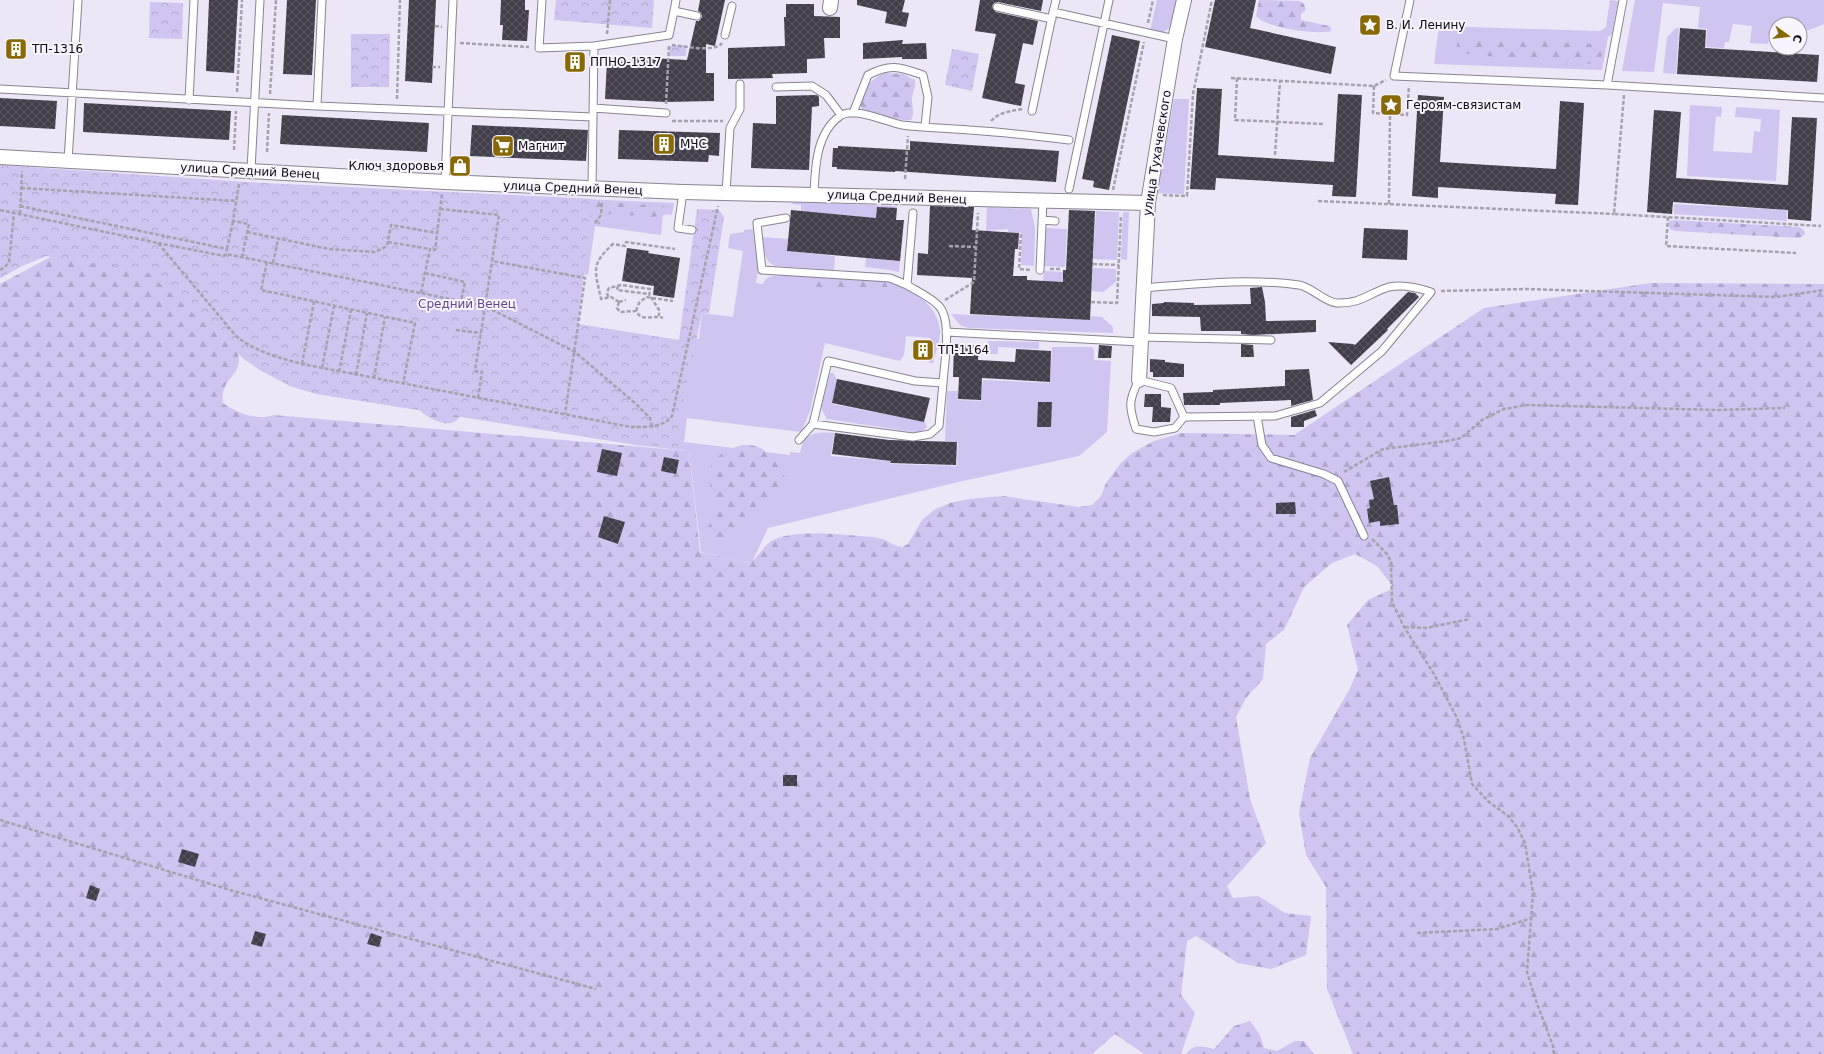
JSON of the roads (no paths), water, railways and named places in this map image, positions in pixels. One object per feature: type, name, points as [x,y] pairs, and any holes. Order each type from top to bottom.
[{"type":"street","name":"улица Тухачевского","points":[[1139,380],[1148,199],[1175,39],[1184,0]]},
{"type":"street","name":"улица Средний Венец","points":[[0,157],[246,170],[444,187],[597,188],[682,192],[814,194],[1122,203],[1148,199]]},
{"type":"lane","points":[[68,161],[78,0]]},
{"type":"lane","points":[[189,100],[194,0]]},
{"type":"lane","points":[[246,170],[255,104],[260,0]]},
{"type":"lane","points":[[317,106],[322,0]]},
{"type":"lane","points":[[444,187],[454,0]]},
{"type":"lane","points":[[542,0],[539,48],[594,46],[669,35],[676,0]]},
{"type":"lane","points":[[1032,108],[1056,0]]},
{"type":"lane","points":[[1069,189],[1109,0]]},
{"type":"lane","points":[[1410,0],[1394,76],[1824,98]]},
{"type":"lane","points":[[1607,86],[1623,0]]},
{"type":"lane","points":[[725,35],[732,6]]},
{"type":"lane","points":[[997,7],[1104,23],[1175,39]]},
{"type":"lane","points":[[674,11],[696,16]]},
{"type":"lane","points":[[720,21],[728,23]]},
{"type":"lane","points":[[594,46],[593,117],[597,188]]},
{"type":"lane","points":[[853,113],[868,75],[882,68],[902,68],[923,75],[928,97],[925,126]]},
{"type":"lane","points":[[723,193],[730,128],[740,109],[740,84]]},
{"type":"lane","points":[[776,87],[812,86],[826,95],[841,115]]},
{"type":"lane","points":[[0,89],[255,104],[593,117]]},
{"type":"lane","points":[[593,108],[666,113]]},
{"type":"lane","points":[[814,194],[818,153],[823,138],[832,123],[841,115],[853,113],[908,125],[1069,140]]},
{"type":"lane","points":[[682,192],[678,228],[692,230]]},
{"type":"lane","points":[[1040,270],[1043,201]]},
{"type":"lane","points":[[907,285],[913,212]]},
{"type":"lane","points":[[786,218],[757,223],[762,270],[890,278],[907,285],[938,305],[944,313],[946,332],[939,426],[930,434],[913,437],[813,424]]},
{"type":"lane","points":[[1042,220],[1055,221]]},
{"type":"lane","points":[[1143,288],[1231,281],[1271,281],[1302,285],[1335,303],[1357,302],[1390,287],[1416,287],[1431,292],[1382,350],[1320,404],[1275,416],[1184,417],[1175,428],[1154,432],[1136,429],[1130,410],[1131,396],[1139,380],[1171,388],[1184,417]]},
{"type":"lane","points":[[946,332],[1141,339],[1271,340]]},
{"type":"lane","points":[[799,440],[813,424],[828,361],[915,381],[943,383]]},
{"type":"lane","points":[[1257,416],[1262,445],[1270,458],[1324,474],[1338,481],[1364,536]]},
{"type":"place","name":"В. И. Ленину","points":[[1370,25]]},
{"type":"place","name":"ТП-1316","points":[[16,49]]},
{"type":"place","name":"ППНО-1317","points":[[575,62]]},
{"type":"place","name":"Героям-связистам","points":[[1391,105]]},
{"type":"place","name":"МЧС","points":[[664,144]]},
{"type":"place","name":"Магнит","points":[[503,146]]},
{"type":"place","name":"Ключ здоровья","points":[[460,166]]},
{"type":"place","name":"ТП-1164","points":[[923,350]]},
{"type":"park label","name":"Средний Венец","points":[[467,304]]}]
